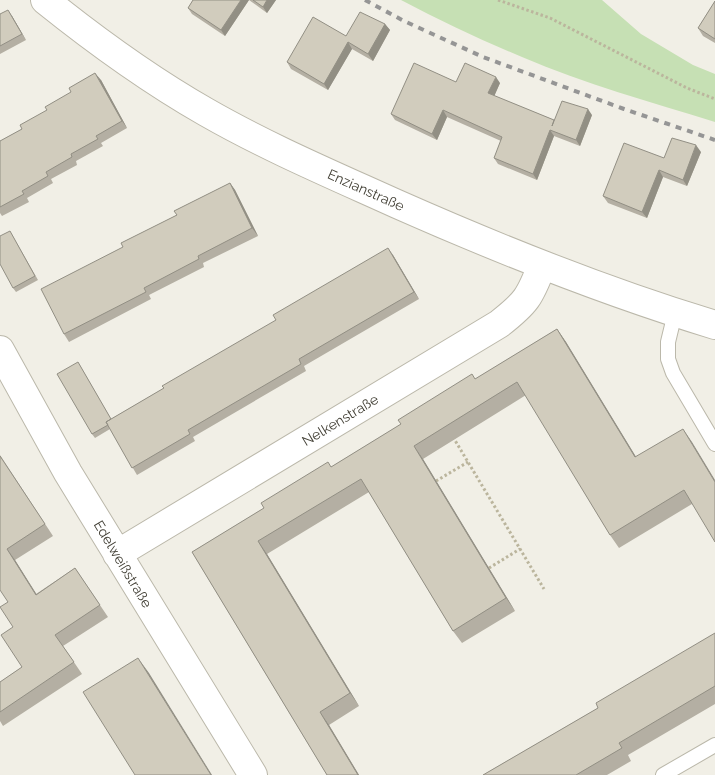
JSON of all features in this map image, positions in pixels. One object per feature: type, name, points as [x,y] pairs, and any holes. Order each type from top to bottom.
[{"type":"street","name":"Enzianstraße","points":[[45,0],[138,70],[206,112],[268,144],[446,226],[542,265],[675,313],[715,325]]},
{"type":"street","name":"Nelkenstraße","points":[[117,554],[498,324],[519,308],[532,292],[542,265]]},
{"type":"street","name":"Edelweißstraße","points":[[0,350],[68,473],[253,775]]},
{"type":"lane","points":[[675,313],[668,342],[668,359],[673,373],[715,444]]},
{"type":"lane","points":[[663,775],[715,745]]},
{"type":"path","points":[[498,0],[550,18],[687,88],[715,99]]},
{"type":"path","points":[[448,430],[544,589]]},
{"type":"path","points":[[436,481],[468,462]]},
{"type":"path","points":[[489,568],[520,549]]},
{"type":"green space","points":[[401,0],[602,0],[641,34],[693,65],[715,74],[715,122],[546,67],[476,37]]},
{"type":"building","points":[[193,0],[241,0],[221,30],[188,8]]},
{"type":"building","points":[[253,0],[267,0],[263,7]]},
{"type":"building","points":[[715,1],[715,39],[698,28]]},
{"type":"building","points":[[8,10],[22,34],[0,46],[0,14]]},
{"type":"building","points":[[360,12],[385,24],[368,54],[348,42],[324,84],[287,62],[313,17],[346,36]]},
{"type":"building","points":[[414,63],[456,82],[465,63],[496,77],[488,93],[554,120],[552,126],[562,101],[588,109],[576,140],[550,130],[533,174],[494,158],[502,137],[443,110],[432,134],[391,114]]},
{"type":"building","points":[[95,73],[122,121],[96,136],[98,139],[71,154],[72,157],[46,172],[48,176],[22,191],[24,194],[0,207],[0,141],[22,129],[20,125],[47,110],[45,107],[71,92],[69,88]]},
{"type":"building","points":[[672,138],[696,145],[683,180],[659,170],[642,212],[603,196],[624,143],[664,158]]},
{"type":"building","points":[[230,183],[252,228],[198,256],[199,259],[144,288],[146,292],[64,334],[41,289],[123,247],[121,243],[177,215],[174,211]]},
{"type":"building","points":[[10,231],[35,276],[13,288],[0,264],[0,236]]},
{"type":"building","points":[[388,248],[414,292],[299,359],[301,364],[188,430],[190,434],[132,468],[106,422],[164,388],[162,386],[276,320],[273,315]]},
{"type":"building","points":[[557,329],[635,457],[683,429],[715,482],[715,542],[684,490],[610,535],[517,382],[414,446],[506,598],[453,631],[361,479],[258,541],[350,693],[320,712],[358,775],[327,775],[192,552],[264,508],[261,503],[328,462],[331,467],[401,424],[398,420],[472,374],[475,379]]},
{"type":"building","points":[[78,362],[111,419],[106,422],[108,425],[92,434],[57,374]]},
{"type":"building","points":[[0,456],[45,524],[7,549],[36,595],[75,568],[100,605],[55,635],[74,662],[0,712],[0,682],[22,667],[1,635],[13,627],[0,607],[8,602],[0,590]]},
{"type":"building","points":[[715,633],[715,686],[619,743],[622,748],[576,775],[483,775],[598,708],[596,703]]},
{"type":"building","points":[[138,658],[211,775],[135,775],[83,692]]},
{"type":"railway","points":[[365,0],[404,21],[483,57],[715,140]]}]
